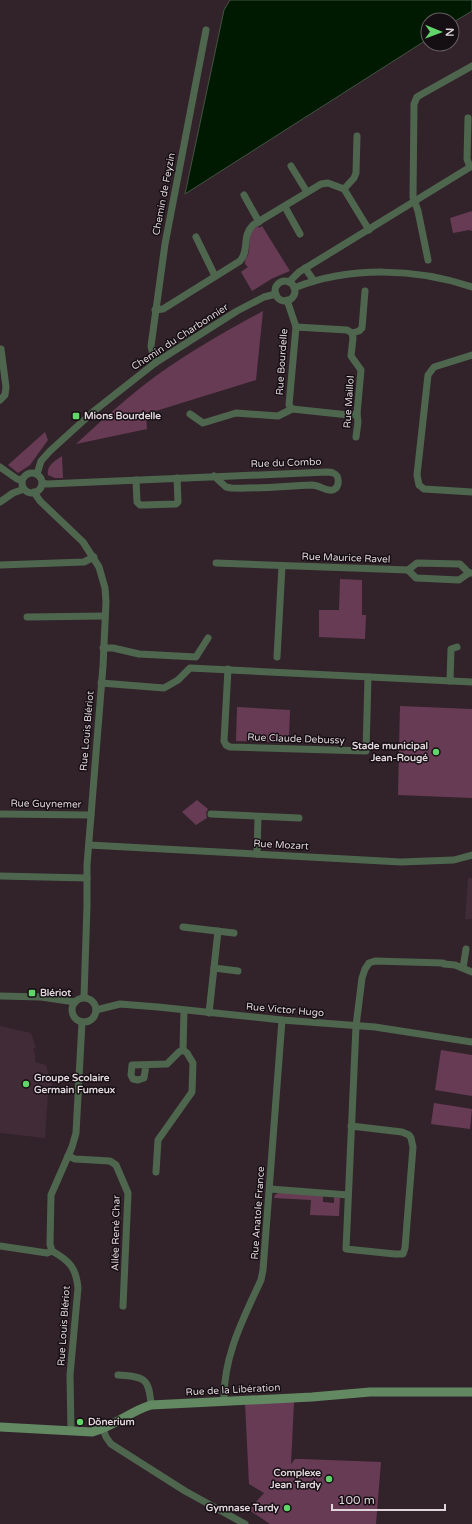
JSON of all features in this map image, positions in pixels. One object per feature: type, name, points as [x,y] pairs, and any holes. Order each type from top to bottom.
[{"type":"main road","name":"Rue de la Libération","points":[[0,1427],[92,1432],[103,1429],[130,1414],[152,1406],[312,1397],[370,1392],[472,1392]]},
{"type":"street","name":"Chemin de Feyzin","points":[[155,363],[151,346],[165,244],[206,30]]},
{"type":"street","points":[[428,260],[413,193],[415,100],[422,94],[472,66]]},
{"type":"street","points":[[289,282],[305,268],[471,166],[467,159],[468,118]]},
{"type":"street","points":[[344,189],[354,178],[356,173],[357,136]]},
{"type":"street","points":[[291,166],[307,192]]},
{"type":"street","points":[[155,310],[163,309],[243,257],[247,233],[253,225],[321,184],[328,183],[344,189],[369,230]]},
{"type":"street","points":[[244,195],[260,222]]},
{"type":"street","points":[[285,207],[300,234]]},
{"type":"street","points":[[196,237],[215,276]]},
{"type":"street","points":[[305,268],[314,280]]},
{"type":"street","points":[[294,288],[314,280],[376,272],[436,278],[472,287]]},
{"type":"street","points":[[283,281],[289,282],[294,288],[294,294],[287,300],[281,300],[276,294],[276,287],[283,281]]},
{"type":"street","points":[[296,327],[347,330],[352,333],[359,332],[362,328],[365,291]]},
{"type":"street","name":"Chemin du Charbonnier","points":[[37,474],[41,461],[50,451],[94,411],[155,363],[237,312],[264,297],[276,294]]},
{"type":"street","name":"Rue Bourdelle","points":[[287,300],[296,327],[289,405],[292,409],[349,415],[357,414]]},
{"type":"street","name":"Rue Maillol","points":[[352,333],[353,338],[351,356],[361,370],[356,437]]},
{"type":"street","points":[[0,400],[5,395],[6,387],[1,349]]},
{"type":"street","points":[[472,355],[434,367],[428,375],[417,475],[419,484],[424,489],[472,492]]},
{"type":"street","points":[[190,414],[203,423],[236,413],[278,416],[292,409]]},
{"type":"street","points":[[0,467],[17,479],[22,480]]},
{"type":"street","name":"Rue du Combo","points":[[42,484],[214,476],[327,472],[333,472],[338,481],[337,486],[330,490],[315,485],[231,488],[226,487],[214,476]]},
{"type":"street","points":[[28,474],[37,474],[42,484],[39,489],[34,492],[28,492],[24,489],[22,480],[28,474]]},
{"type":"street","points":[[136,480],[137,502],[140,505],[176,504],[178,502],[177,478]]},
{"type":"street","points":[[0,502],[13,493],[24,489]]},
{"type":"street","name":"Rue Louis Blériot","points":[[34,492],[40,501],[83,542],[99,567],[105,588],[106,602],[101,684],[87,878],[84,997]]},
{"type":"street","points":[[0,565],[84,562],[94,557]]},
{"type":"street","name":"Rue Maurice Ravel","points":[[216,564],[408,570],[417,563],[460,564],[471,573],[459,580],[416,578],[408,570]]},
{"type":"street","points":[[277,657],[282,566]]},
{"type":"street","points":[[27,618],[105,616]]},
{"type":"street","points":[[103,648],[113,648],[139,654],[196,657],[208,638]]},
{"type":"street","points":[[450,681],[451,649],[457,647]]},
{"type":"street","points":[[101,684],[164,688],[178,680],[190,668],[472,682]]},
{"type":"street","name":"Rue Claude Debussy","points":[[228,669],[224,741],[226,745],[230,747],[366,751],[368,677]]},
{"type":"street","name":"Rue Guynemer","points":[[0,814],[91,815]]},
{"type":"street","points":[[211,814],[299,818]]},
{"type":"street","points":[[257,854],[258,817]]},
{"type":"street","name":"Rue Mozart","points":[[89,845],[401,862],[454,860],[472,855]]},
{"type":"street","points":[[0,876],[87,878]]},
{"type":"street","points":[[183,927],[234,932]]},
{"type":"street","points":[[209,1013],[218,931]]},
{"type":"street","points":[[463,968],[466,949]]},
{"type":"street","points":[[351,1126],[402,1132],[409,1135],[411,1138],[413,1147],[411,1183],[405,1248],[403,1254],[346,1248],[351,1126],[356,1026],[362,978],[369,963],[383,960],[455,965],[472,972]]},
{"type":"street","points":[[214,968],[238,971]]},
{"type":"street","points":[[0,996],[41,997],[75,1002],[84,997],[90,999],[95,1004],[95,1015],[92,1019],[87,1022],[82,1022],[73,1016],[72,1011],[75,1002]]},
{"type":"street","points":[[58,1000],[72,1011]]},
{"type":"street","name":"Rue Victor Hugo","points":[[96,1010],[120,1004],[356,1026],[402,1031],[472,1042]]},
{"type":"street","points":[[183,1050],[184,1010]]},
{"type":"street","name":"Rue Anatole France","points":[[224,1401],[230,1352],[261,1280],[263,1270],[282,1020]]},
{"type":"street","points":[[0,1246],[47,1253],[52,1251],[50,1244],[51,1195],[76,1133],[82,1022]]},
{"type":"street","points":[[146,1065],[167,1064],[183,1050]]},
{"type":"street","points":[[156,1172],[158,1140],[192,1092],[193,1063],[187,1052],[183,1050]]},
{"type":"street","name":"Allée René Char","points":[[68,1156],[76,1159],[110,1161],[116,1165],[128,1193],[123,1306]]},
{"type":"street","points":[[270,1189],[348,1195]]},
{"type":"street","name":"Rue Louis Blériot","points":[[52,1251],[73,1268],[77,1277],[78,1288],[70,1375],[71,1431]]},
{"type":"street","points":[[118,1375],[139,1377],[146,1382],[150,1390],[152,1406]]},
{"type":"street","points":[[103,1429],[111,1444],[185,1491],[246,1524]]},
{"type":"shaded area","points":[[230,0],[472,0],[472,11],[460,18],[460,12],[420,12],[420,44],[185,194],[224,10]]},
{"type":"shaded area","points":[[472,211],[472,231],[469,230],[453,233],[450,218]]},
{"type":"shaded area","points":[[258,226],[259,228],[262,226],[290,271],[273,278],[252,291],[241,272],[248,267],[245,263],[249,250],[250,235]]},
{"type":"shaded area","points":[[263,311],[256,380],[146,414],[147,429],[76,444],[117,407],[160,373],[211,340]]},
{"type":"shaded area","points":[[45,432],[48,440],[30,465],[18,473],[8,465]]},
{"type":"shaded area","points":[[62,456],[63,478],[55,478],[48,475],[48,469],[50,466]]},
{"type":"shaded area","points":[[340,579],[362,580],[362,615],[366,615],[365,639],[319,637],[319,610],[339,610]]},
{"type":"shaded area","name":"Stade municipal Jean-Rougé","points":[[400,706],[472,709],[472,798],[398,795]]},
{"type":"shaded area","points":[[237,707],[290,710],[289,737],[274,737],[272,742],[236,741]]},
{"type":"shaded area","points":[[197,800],[208,809],[206,813],[207,818],[196,825],[182,812]]},
{"type":"shaded area","points":[[468,878],[472,878],[472,919],[465,919]]},
{"type":"shaded area","name":"Groupe Scolaire Germain Fumeux","points":[[0,1026],[31,1033],[36,1048],[33,1049],[35,1054],[35,1062],[46,1065],[54,1092],[48,1094],[45,1138],[0,1133]]},
{"type":"shaded area","points":[[441,1050],[472,1055],[472,1096],[435,1090]]},
{"type":"shaded area","points":[[434,1103],[472,1109],[470,1129],[431,1124]]},
{"type":"shaded area","points":[[280,1192],[323,1196],[323,1202],[334,1203],[334,1197],[340,1198],[339,1216],[310,1215],[311,1200],[274,1198],[275,1195]]},
{"type":"shaded area","name":"Complexe Jean Tardy","points":[[294,1402],[291,1464],[295,1459],[381,1462],[376,1524],[270,1524],[249,1510],[264,1493],[249,1484],[245,1403]]},
{"type":"place","name":"Mions Bourdelle","points":[[76,416]]},
{"type":"place","name":"Stade municipal Jean-Rougé","points":[[436,752]]},
{"type":"place","name":"Blériot","points":[[32,993]]},
{"type":"place","name":"Groupe Scolaire Germain Fumeux","points":[[26,1084]]},
{"type":"place","name":"Dönerium","points":[[80,1422]]},
{"type":"place","name":"Complexe Jean Tardy","points":[[329,1479]]},
{"type":"place","name":"Gymnase Tardy","points":[[287,1508]]}]
